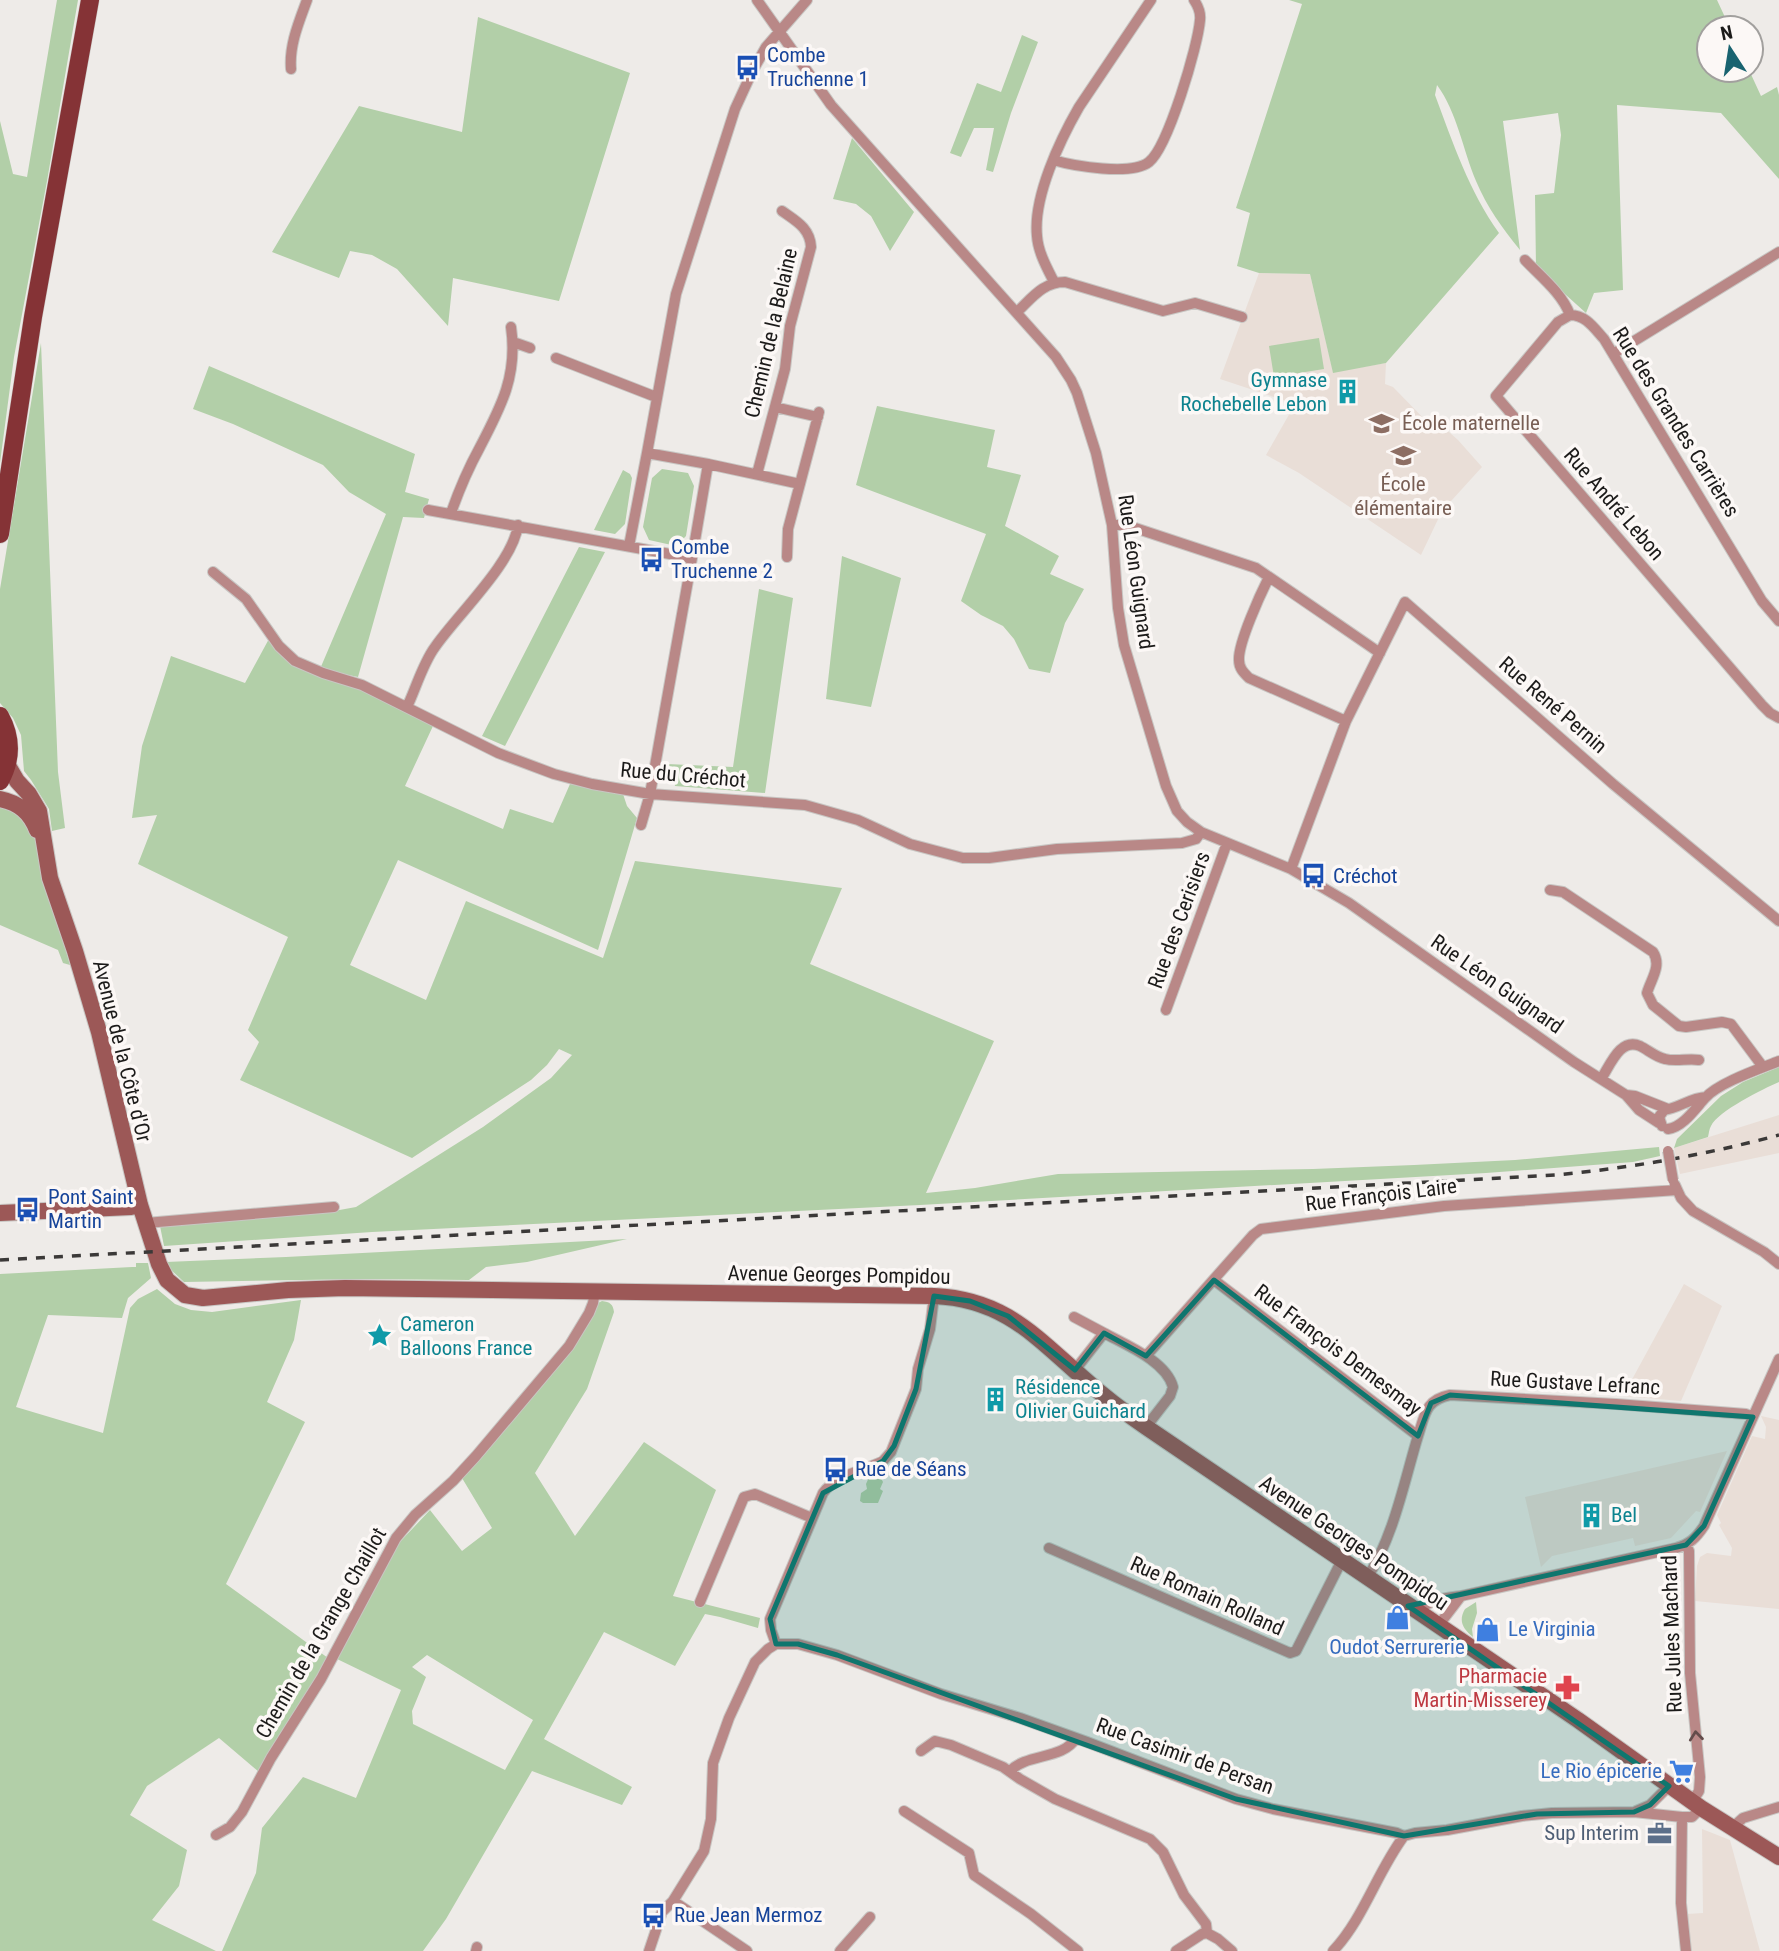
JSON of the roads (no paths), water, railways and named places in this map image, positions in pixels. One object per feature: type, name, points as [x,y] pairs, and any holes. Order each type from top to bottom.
[{"type":"main road","points":[[0,534],[33,317],[90,0]]},
{"type":"main road","points":[[0,716],[8,735],[9,755],[4,772]]},
{"type":"main road","name":"Avenue de la Côte d'Or","points":[[4,772],[29,794],[39,811],[50,878],[98,1028],[140,1205],[159,1264]]},
{"type":"main road","name":"Avenue de la Côte d'Or","points":[[0,799],[19,805],[30,814],[45,848]]},
{"type":"main road","points":[[0,1213],[140,1205]]},
{"type":"main road","name":"Avenue Georges Pompidou","points":[[159,1264],[167,1280],[179,1291],[185,1295],[203,1298],[324,1288],[934,1296],[970,1301],[1008,1316],[1146,1427],[1588,1728],[1696,1805],[1779,1857]]},
{"type":"street","points":[[291,69],[292,46],[307,0]]},
{"type":"street","name":"Rue Léon Guignard","points":[[757,0],[831,106],[1017,312],[1056,357],[1074,386],[1096,453],[1112,525],[1118,608],[1124,645],[1177,811],[1186,822],[1201,832],[1291,869],[1349,903],[1574,1062],[1626,1095],[1639,1110],[1668,1126]]},
{"type":"street","points":[[629,546],[676,294],[731,121],[766,47],[807,0]]},
{"type":"street","points":[[1054,282],[1040,248],[1037,226],[1045,182],[1069,124],[1151,0]]},
{"type":"street","points":[[1053,160],[1086,168],[1140,167],[1151,161],[1160,146],[1187,77],[1200,21],[1200,11],[1194,0]]},
{"type":"street","name":"Chemin de la Belaine","points":[[757,474],[785,369],[790,326],[811,243],[804,227],[782,211]]},
{"type":"street","points":[[1613,354],[1779,253]]},
{"type":"street","name":"Rue des Grandes Carrières","points":[[1525,260],[1559,295],[1568,307],[1570,315],[1584,318],[1604,339],[1762,601],[1779,621]]},
{"type":"street","points":[[1017,312],[1044,287],[1054,282],[1065,282],[1163,312],[1195,303],[1242,317]]},
{"type":"street","name":"Rue André Lebon","points":[[1570,315],[1558,322],[1496,396],[1762,705],[1779,718]]},
{"type":"street","points":[[451,513],[461,484],[501,406],[509,380],[513,342],[511,327]]},
{"type":"street","points":[[513,342],[530,348]]},
{"type":"street","points":[[556,358],[656,397]]},
{"type":"street","points":[[775,407],[819,414],[788,529],[787,557]]},
{"type":"street","points":[[647,453],[800,484]]},
{"type":"street","points":[[641,825],[650,794],[708,464]]},
{"type":"street","points":[[428,510],[692,558]]},
{"type":"street","points":[[407,707],[433,649],[486,584],[513,543],[518,525]]},
{"type":"street","points":[[1112,525],[1126,525],[1256,568],[1380,653]]},
{"type":"street","name":"Rue du Créchot","points":[[213,572],[246,599],[279,646],[295,661],[362,685],[498,753],[554,774],[592,784],[650,794],[805,805],[858,820],[910,844],[946,855],[975,859],[1057,849],[1182,843],[1196,839],[1201,832]]},
{"type":"street","points":[[1269,577],[1257,601],[1239,655],[1241,671],[1249,678],[1346,721]]},
{"type":"street","name":"Rue René Pernin","points":[[1291,869],[1346,721],[1405,601],[1613,784],[1779,921]]},
{"type":"street","name":"Rue des Cerisiers","points":[[1167,1010],[1227,843]]},
{"type":"street","points":[[1550,890],[1563,892],[1653,951],[1657,957],[1657,966],[1647,993],[1649,1000],[1660,1012],[1682,1027],[1721,1022],[1731,1024],[1763,1067]]},
{"type":"street","points":[[1601,1079],[1620,1050],[1629,1044],[1635,1044],[1668,1060],[1699,1060]]},
{"type":"street","points":[[1668,1126],[1732,1081],[1779,1061]]},
{"type":"street","name":"Rue Léon Guignard","points":[[1626,1095],[1669,1109]]},
{"type":"street","points":[[1706,1097],[1696,1098],[1660,1114],[1668,1126],[1668,1151],[1675,1185],[1681,1198],[1693,1211],[1764,1252],[1779,1264]]},
{"type":"street","points":[[1668,1126],[1678,1115],[1669,1109]]},
{"type":"street","name":"Rue François Laire","points":[[1146,1356],[1252,1235],[1261,1229],[1444,1206],[1675,1185]]},
{"type":"street","points":[[146,1223],[334,1207]]},
{"type":"street","name":"Rue François Demesmay","points":[[1214,1279],[1418,1436],[1393,1521],[1380,1555],[1367,1578]]},
{"type":"street","name":"Chemin de la Grange Chaillot","points":[[216,1835],[230,1827],[242,1812],[271,1758],[321,1679],[396,1538],[415,1515],[477,1456],[569,1346],[589,1313],[594,1291]]},
{"type":"street","points":[[649,1951],[662,1912],[673,1901],[707,1841],[711,1819],[711,1771],[729,1718],[755,1661],[776,1644],[770,1619],[812,1518],[829,1485],[883,1461],[891,1452],[916,1389],[918,1368],[930,1329],[934,1296]]},
{"type":"street","points":[[1074,1318],[1146,1356],[1167,1376],[1172,1387],[1170,1396],[1146,1427]]},
{"type":"street","points":[[1074,1370],[1104,1333]]},
{"type":"street","name":"Rue Jules Machard","points":[[1696,1805],[1700,1777],[1690,1673],[1689,1551],[1686,1545],[1704,1526],[1779,1359]]},
{"type":"street","name":"Rue Gustave Lefranc","points":[[1418,1436],[1431,1403],[1450,1395],[1616,1404],[1753,1417]]},
{"type":"street","points":[[700,1601],[744,1497],[755,1494],[812,1518]]},
{"type":"street","points":[[1418,1612],[1429,1603],[1686,1545]]},
{"type":"street","name":"Rue Romain Rolland","points":[[1049,1548],[1290,1653],[1296,1651],[1342,1560]]},
{"type":"street","points":[[1438,1626],[1461,1596]]},
{"type":"street","name":"Rue Casimir de Persan","points":[[776,1644],[792,1643],[813,1647],[941,1694],[1076,1738],[1236,1799],[1404,1836],[1537,1814],[1634,1812],[1682,1817]]},
{"type":"street","points":[[1010,1771],[1021,1762],[1065,1749],[1076,1738]]},
{"type":"street","points":[[921,1751],[935,1741],[968,1752],[1010,1771],[1055,1799],[1137,1832],[1158,1845],[1184,1895],[1206,1924],[1207,1933]]},
{"type":"street","points":[[1634,1812],[1650,1805],[1669,1786]]},
{"type":"street","points":[[1686,1951],[1681,1892],[1682,1817],[1692,1817],[1696,1805]]},
{"type":"street","points":[[1733,1827],[1743,1818],[1779,1807]]},
{"type":"street","points":[[904,1811],[969,1853],[974,1875],[1031,1914],[1078,1951]]},
{"type":"street","points":[[1334,1951],[1348,1934],[1404,1836]]},
{"type":"street","points":[[673,1901],[747,1951]]},
{"type":"street","points":[[839,1951],[870,1917]]},
{"type":"street","points":[[1176,1951],[1207,1933],[1232,1951]]},
{"type":"railway","points":[[0,1260],[1555,1175],[1668,1160],[1779,1135]]},
{"type":"place","name":"Combe Truchenne 1","points":[[747,67]]},
{"type":"place","name":"Gymnase Rochebelle Lebon","points":[[1347,392]]},
{"type":"place","name":"École maternelle","points":[[1382,423]]},
{"type":"place","name":"École élémentaire","points":[[1403,455]]},
{"type":"place","name":"Combe Truchenne 2","points":[[651,559]]},
{"type":"place","name":"Créchot","points":[[1313,876]]},
{"type":"place","name":"Pont Saint Martin","points":[[28,1209]]},
{"type":"place","name":"Cameron Balloons France","points":[[380,1336]]},
{"type":"place","name":"Résidence Olivier Guichard","points":[[995,1399]]},
{"type":"place","name":"Rue de Séans","points":[[835,1469]]},
{"type":"place","name":"Bel","points":[[1591,1515]]},
{"type":"place","name":"Oudot Serrurerie","points":[[1397,1618]]},
{"type":"place","name":"Le Virginia","points":[[1488,1629]]},
{"type":"place","name":"Pharmacie Martin-Misserey","points":[[1567,1688]]},
{"type":"place","name":"Le Rio épicerie","points":[[1682,1771]]},
{"type":"place","name":"Sup Interim","points":[[1659,1833]]},
{"type":"place","name":"Rue Jean Mermoz","points":[[654,1915]]}]
